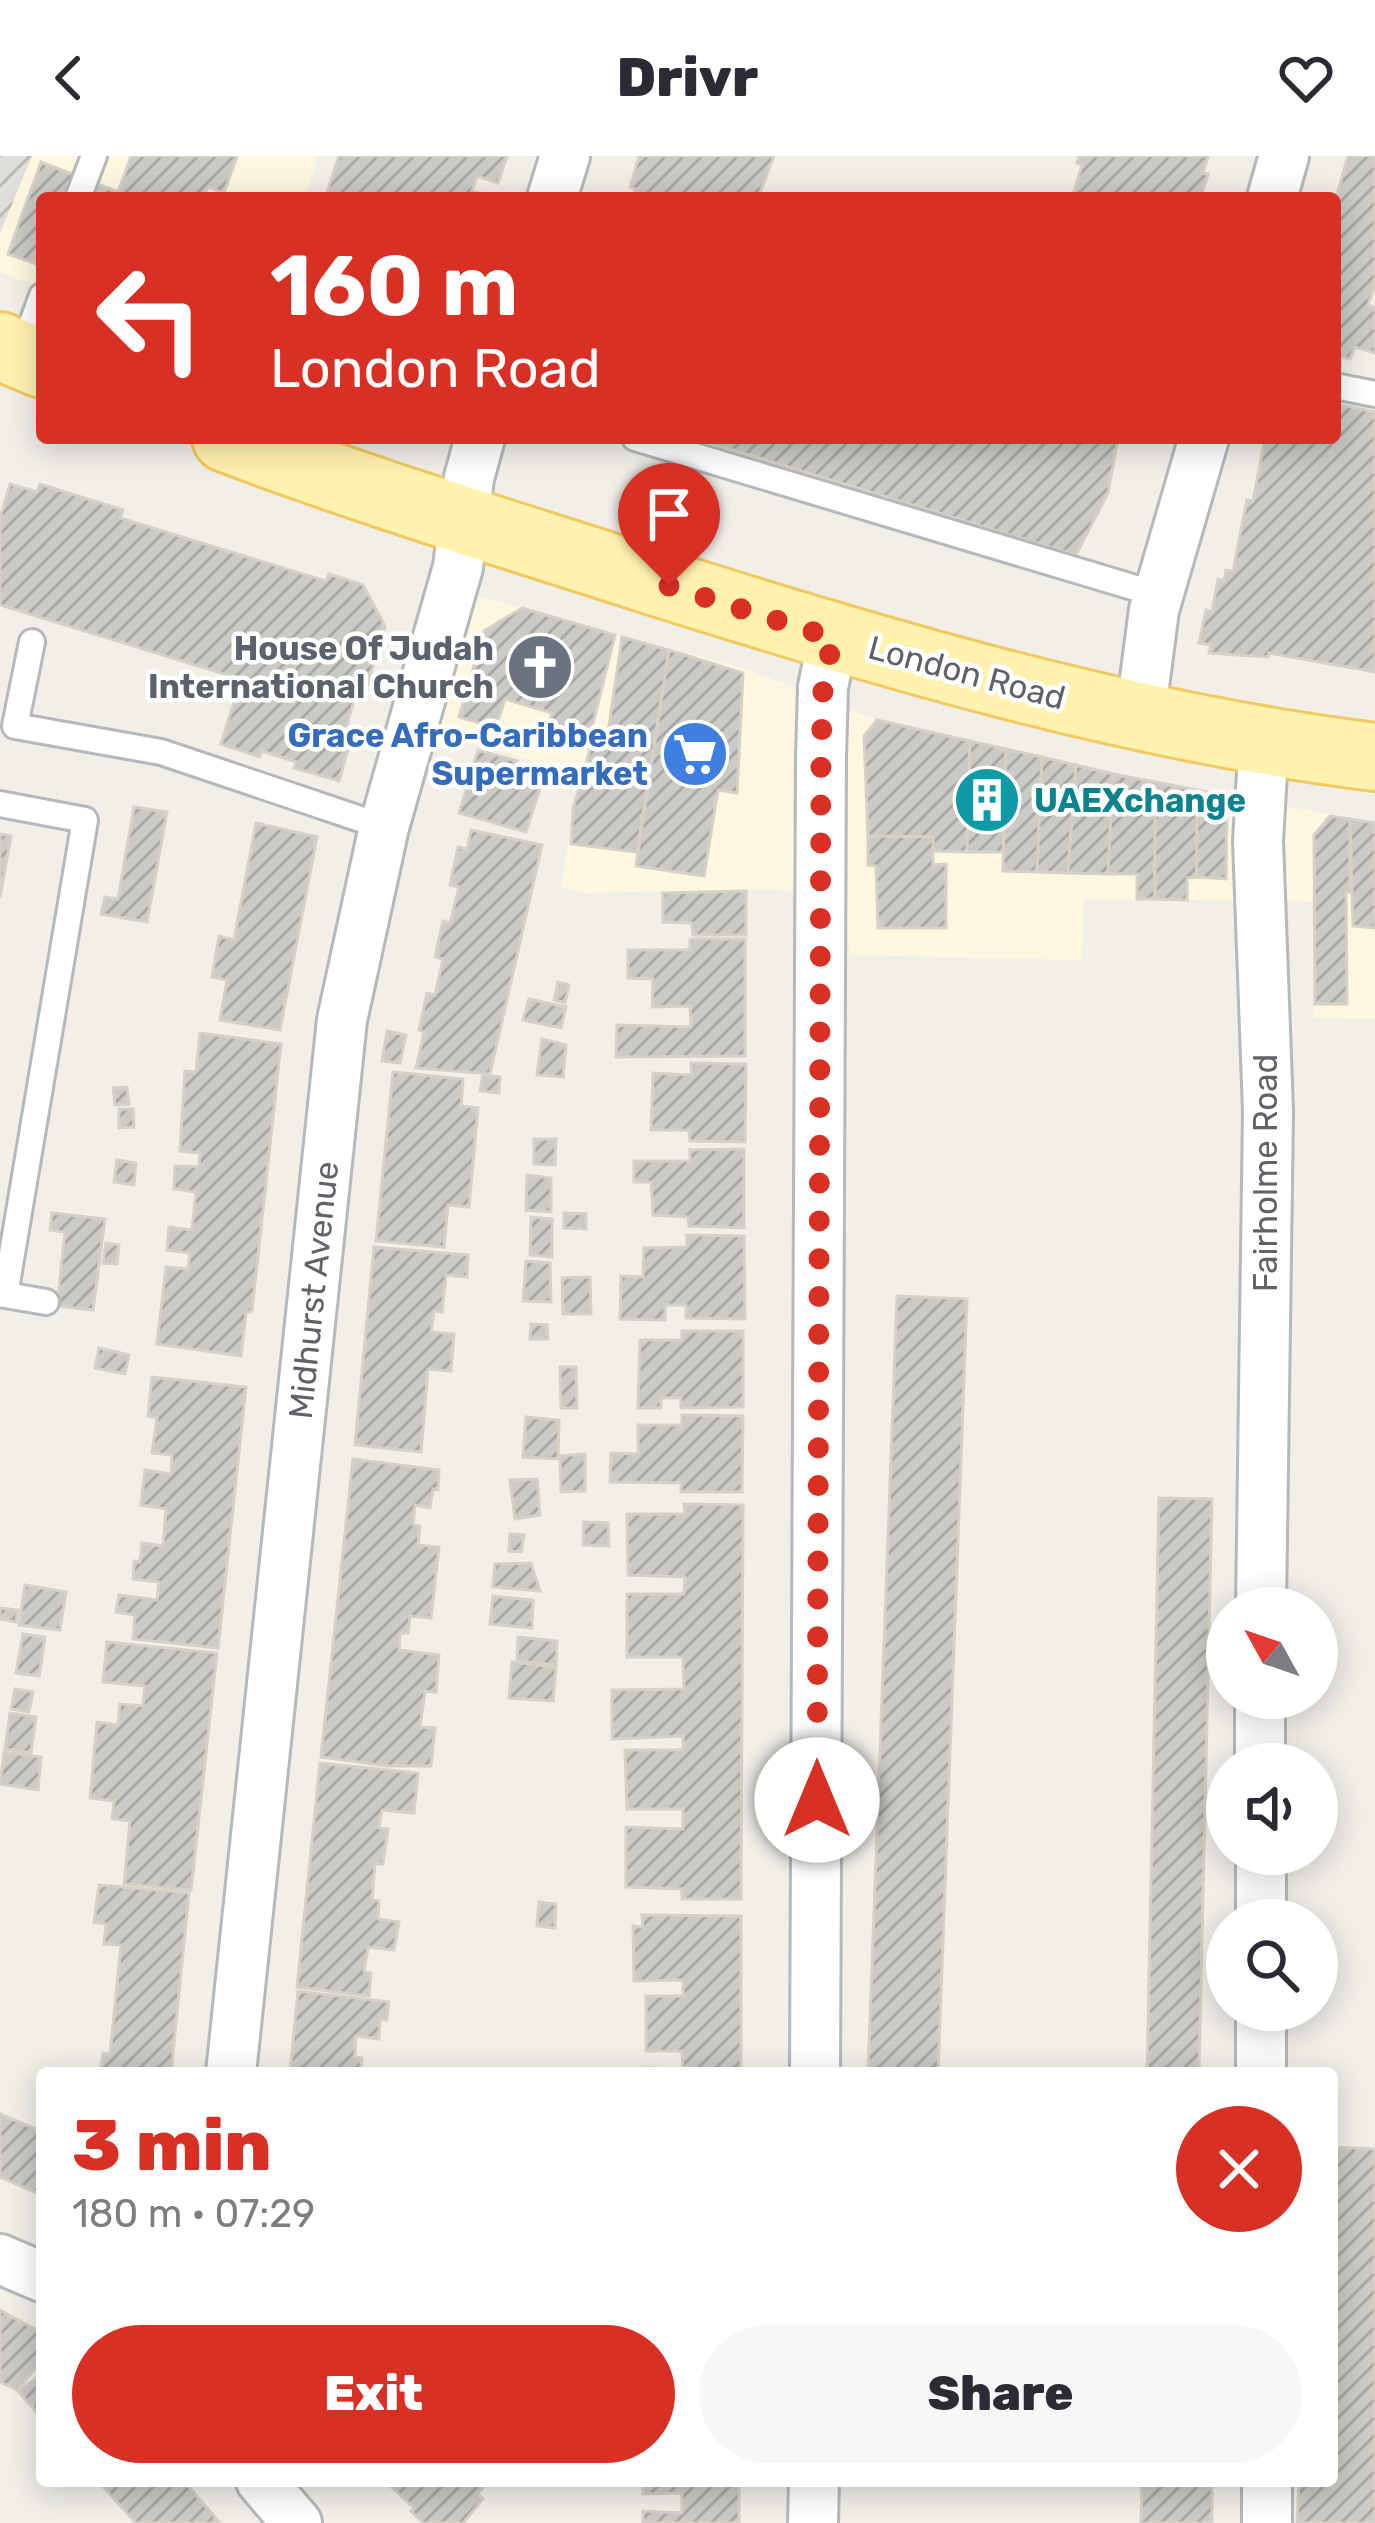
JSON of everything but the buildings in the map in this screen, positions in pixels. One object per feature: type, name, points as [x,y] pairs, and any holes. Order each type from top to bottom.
[{"type":"main road","name":"London Road","points":[[243,444],[833,638],[1140,717],[1375,757]]},
{"type":"street","points":[[554,192],[565,156]]},
{"type":"street","points":[[1274,192],[1284,156]]},
{"type":"street","name":"Midhurst Avenue","points":[[232,2067],[342,1020],[384,826],[458,567],[469,478],[478,444]]},
{"type":"street","points":[[1140,717],[1159,595],[1202,444]]},
{"type":"street","points":[[815,2067],[821,781],[823,687],[833,638]]},
{"type":"street","name":"Fairholme Road","points":[[1261,1587],[1268,1111],[1258,841],[1264,739]]},
{"type":"street","points":[[1261,2031],[1261,2067]]},
{"type":"street","points":[[0,2259],[36,2274]]},
{"type":"street","points":[[266,2487],[297,2523]]},
{"type":"street","points":[[813,2523],[814,2487]]},
{"type":"street","points":[[1267,2487],[1267,2523]]},
{"type":"lane","points":[[80,192],[94,156]]},
{"type":"lane","points":[[1341,387],[1375,394]]},
{"type":"lane","points":[[654,444],[1159,595]]},
{"type":"lane","points":[[32,642],[15,726],[161,752],[384,826]]},
{"type":"lane","points":[[0,804],[85,820],[3,1294],[46,1302]]},
{"type":"shaded area","points":[[0,156],[32,156],[0,233]]},
{"type":"shaded area","points":[[32,156],[318,156],[307,192],[36,192],[36,286],[0,272],[0,233]]},
{"type":"shaded area","points":[[474,595],[746,669],[877,720],[1114,774],[1375,823],[1375,1019],[1314,1018],[1314,901],[1083,899],[1082,960],[850,955],[844,906],[776,889],[584,893],[561,887],[578,783],[528,768],[531,760],[437,733]]},
{"type":"place","name":"House Of Judah International Church","points":[[540,667]]},
{"type":"place","name":"Grace Afro-Caribbean Supermarket","points":[[695,754]]},
{"type":"place","name":"UAEXchange","points":[[987,800]]},
{"type":"route","points":[[669,586],[833,638],[823,687],[821,757],[817,1800]]}]
